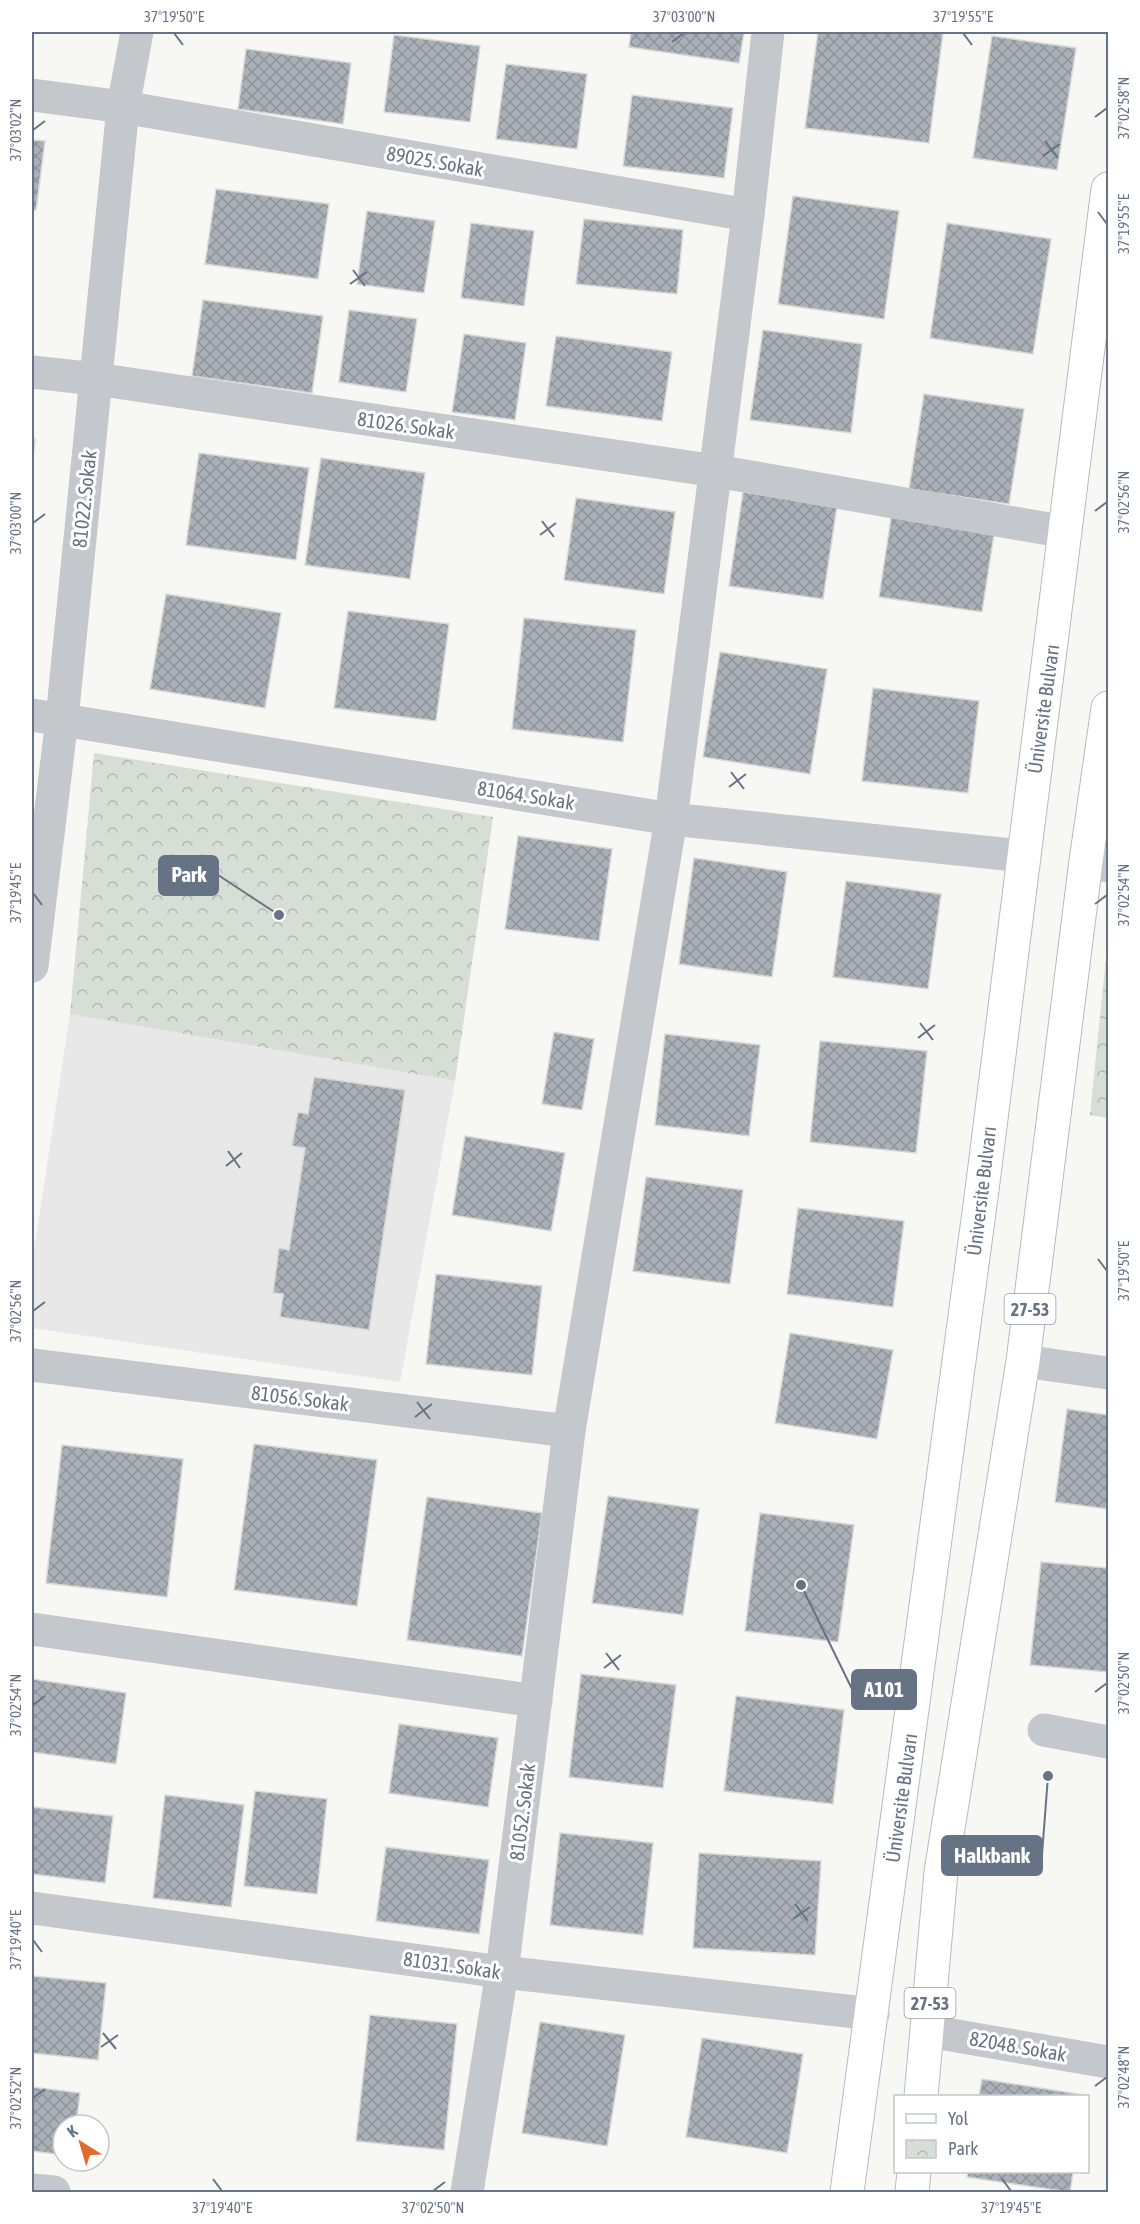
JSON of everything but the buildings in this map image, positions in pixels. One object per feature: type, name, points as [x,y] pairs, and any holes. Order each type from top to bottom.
[{"type":"main road","name":"Üniversite Bulvarı","points":[[848,2193],[980,1202],[1108,189]]},
{"type":"main road","name":"27-53","points":[[921,2095],[941,1872],[1023,1361],[1097,864],[1108,708]]},
{"type":"main road","points":[[912,2193],[914,2173]]},
{"type":"street","name":"81022. Sokak","points":[[32,966],[47,717],[96,379],[123,106],[137,32]]},
{"type":"street","name":"81052. Sokak","points":[[467,2193],[502,1972],[569,1431],[671,819],[748,215],[768,32]]},
{"type":"street","name":"89025. Sokak","points":[[32,95],[123,106],[748,215]]},
{"type":"street","name":"81026. Sokak","points":[[32,372],[96,379],[716,471],[1066,532]]},
{"type":"street","name":"81064. Sokak","points":[[47,717],[671,819],[1023,856]]},
{"type":"street","points":[[1023,1361],[1108,1373]]},
{"type":"street","name":"81056. Sokak","points":[[32,1365],[569,1431]]},
{"type":"street","points":[[32,1629],[536,1701]]},
{"type":"street","points":[[1044,1730],[1108,1742]]},
{"type":"street","name":"81031. Sokak","points":[[32,1908],[502,1972],[873,2014]]},
{"type":"street","name":"82048. Sokak","points":[[928,2031],[1108,2062]]},
{"type":"street","points":[[32,2190],[54,2193]]},
{"type":"shaded area","points":[[70,1014],[455,1081],[400,1382],[32,1328],[32,1264]]},
{"type":"green space","points":[[94,753],[493,817],[455,1081],[70,1014]]},
{"type":"green space","points":[[1108,938],[1108,1118],[1090,1115]]},
{"type":"place","name":"Park","points":[[279,915]]},
{"type":"place","name":"A101","points":[[801,1585]]},
{"type":"place","name":"Halkbank","points":[[1048,1776]]}]
